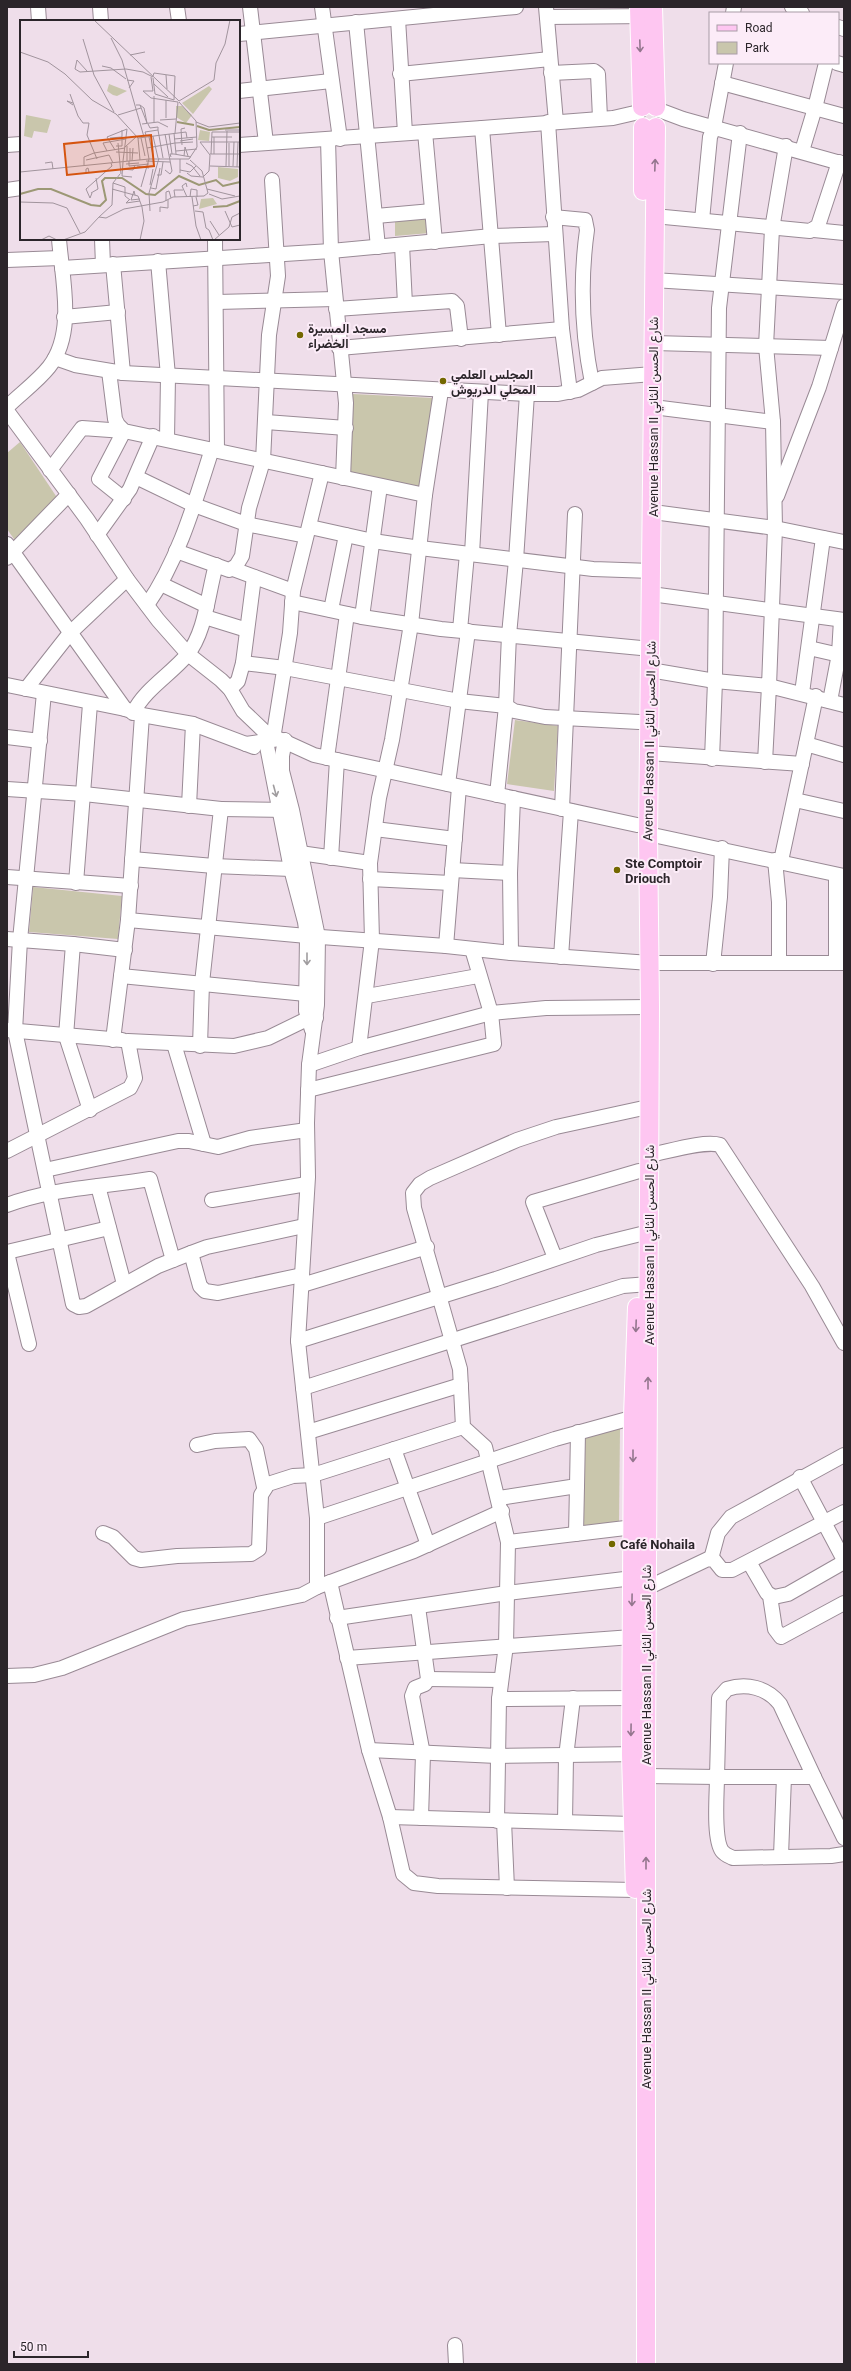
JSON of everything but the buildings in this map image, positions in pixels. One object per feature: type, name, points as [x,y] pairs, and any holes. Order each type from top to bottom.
[{"type":"main road","name":"Avenue Hassan II شارع الحسن الثاني","points":[[644,1232],[640,1171],[645,1007],[643,829],[639,722],[641,648],[653,512],[653,407],[648,374],[654,343],[654,216],[646,11]]},
{"type":"main road","name":"Avenue Hassan II شارع الحسن الثاني","points":[[643,829],[649,753],[651,594],[647,571],[649,117]]},
{"type":"main road","name":"Avenue Hassan II شارع الحسن الثاني","points":[[634,2364],[635,1890],[632,1824],[638,1755],[640,1415],[644,1232],[650,1155],[643,1108]]},
{"type":"main road","name":"Avenue Hassan II شارع الحسن الثاني","points":[[640,1583],[632,1637],[632,1698],[638,1755],[646,1776],[646,2364]]},
{"type":"street","points":[[38,7],[39,20]]},
{"type":"street","points":[[100,7],[101,20]]},
{"type":"street","points":[[177,7],[179,20]]},
{"type":"street","points":[[250,7],[266,143]]},
{"type":"street","points":[[322,7],[331,81],[334,139],[331,251],[339,348],[345,386],[346,428],[343,478]]},
{"type":"street","points":[[240,34],[398,19],[452,10],[516,7]]},
{"type":"street","points":[[570,392],[562,330],[554,234],[551,66],[546,12],[646,11]]},
{"type":"street","points":[[398,19],[400,74],[405,133]]},
{"type":"street","points":[[356,22],[378,247]]},
{"type":"street","points":[[702,220],[710,137],[714,127],[726,64]]},
{"type":"street","points":[[802,151],[815,108],[826,64]]},
{"type":"street","points":[[400,74],[551,66],[594,71],[598,74],[607,118]]},
{"type":"street","points":[[240,91],[331,81]]},
{"type":"street","points":[[722,83],[844,116]]},
{"type":"street","points":[[240,145],[607,118],[649,117],[683,119],[740,133],[841,163],[823,215],[818,226],[814,230]]},
{"type":"street","points":[[482,128],[499,335]]},
{"type":"street","points":[[426,132],[435,242]]},
{"type":"street","points":[[712,759],[715,681],[719,308],[740,133]]},
{"type":"street","points":[[7,145],[20,144]]},
{"type":"street","points":[[765,762],[774,612],[776,528],[773,422],[766,346],[772,229],[786,146]]},
{"type":"street","points":[[233,569],[242,556],[246,524],[263,462],[269,335],[274,301],[278,253],[272,180]]},
{"type":"street","points":[[7,190],[20,188]]},
{"type":"street","points":[[376,216],[432,211]]},
{"type":"street","points":[[654,216],[805,232],[814,230],[844,233]]},
{"type":"street","points":[[554,217],[585,220],[587,230],[583,298],[585,344],[592,382]]},
{"type":"street","points":[[7,260],[108,265],[278,253],[331,251],[492,236],[554,234]]},
{"type":"street","points":[[7,407],[30,386],[55,358],[62,337],[64,317],[59,240]]},
{"type":"street","points":[[102,240],[118,312],[115,419],[124,431]]},
{"type":"street","points":[[147,605],[161,584],[176,551],[215,450],[217,302],[215,240]]},
{"type":"street","points":[[402,245],[405,304]]},
{"type":"street","points":[[97,535],[124,499],[160,437],[168,376],[158,261]]},
{"type":"street","points":[[654,280],[723,284],[769,289],[844,292]]},
{"type":"street","points":[[217,302],[274,301],[336,304],[405,304],[455,302],[461,339]]},
{"type":"street","points":[[775,502],[819,387],[844,306]]},
{"type":"street","points":[[64,317],[118,312]]},
{"type":"street","points":[[339,348],[562,330]]},
{"type":"street","points":[[654,343],[831,348]]},
{"type":"street","points":[[55,358],[75,365],[116,372],[168,376],[215,376],[345,386],[527,394],[570,392],[602,378],[648,374]]},
{"type":"street","points":[[359,1048],[372,940],[370,863],[385,770],[401,690],[411,624],[425,495],[441,391]]},
{"type":"street","points":[[446,946],[455,839],[454,785],[480,392]]},
{"type":"street","points":[[497,795],[506,706],[509,635],[516,560],[527,394]]},
{"type":"street","points":[[653,407],[718,417],[773,422]]},
{"type":"street","points":[[7,411],[69,494],[127,579],[147,605],[188,654],[230,689],[244,712],[264,731],[282,756],[291,869],[312,937],[306,994],[312,1023]]},
{"type":"street","points":[[266,422],[346,428]]},
{"type":"street","points":[[50,470],[82,428],[124,431],[160,437],[263,462],[425,495]]},
{"type":"street","points":[[124,431],[98,480],[124,499]]},
{"type":"street","points":[[317,1587],[317,1518],[298,1341],[304,1226],[308,1184],[307,1130],[312,1023],[312,937],[300,853],[287,811],[273,743],[285,668],[292,597],[322,473]]},
{"type":"street","points":[[136,477],[194,505],[246,524],[346,535],[373,541],[420,548],[516,560],[572,566],[647,571]]},
{"type":"street","points":[[362,618],[380,486]]},
{"type":"street","points":[[69,494],[9,551],[70,633],[133,713],[136,800],[131,886],[125,950],[113,1040]]},
{"type":"street","points":[[653,512],[776,528],[844,542]]},
{"type":"street","points":[[561,957],[566,810],[568,641],[575,514]]},
{"type":"street","points":[[331,610],[346,535]]},
{"type":"street","points":[[802,693],[814,615],[823,538]]},
{"type":"street","points":[[176,551],[216,564],[229,570],[233,569],[254,577],[292,597],[331,610],[362,618],[464,631],[641,648]]},
{"type":"street","points":[[133,713],[146,694],[188,654],[206,612],[216,564]]},
{"type":"street","points":[[230,689],[238,681],[243,663],[254,577]]},
{"type":"street","points":[[26,689],[70,633],[127,579]]},
{"type":"street","points":[[161,584],[206,612],[247,630]]},
{"type":"street","points":[[651,594],[774,612],[814,615],[842,620],[841,655],[830,700]]},
{"type":"street","points":[[331,858],[326,758],[347,614]]},
{"type":"street","points":[[809,648],[841,655]]},
{"type":"street","points":[[243,663],[285,668],[459,701],[506,706],[514,711],[566,718],[639,722]]},
{"type":"street","points":[[650,670],[715,681],[769,686],[816,696],[844,705]]},
{"type":"street","points":[[8,684],[90,704],[193,724],[246,744],[273,743],[326,758],[566,810],[840,875],[840,963],[713,964],[644,962],[511,954],[446,946],[312,937],[128,920]]},
{"type":"street","points":[[44,693],[27,878],[13,940],[11,1030],[45,1170],[72,1304],[76,1307],[86,1306],[124,1284],[173,1260],[207,1247],[304,1226]]},
{"type":"street","points":[[779,963],[778,860],[795,800],[816,696]]},
{"type":"street","points":[[76,883],[90,704]]},
{"type":"street","points":[[189,806],[193,724]]},
{"type":"street","points":[[7,737],[40,741]]},
{"type":"street","points":[[806,744],[844,755]]},
{"type":"street","points":[[649,753],[712,759],[802,764]]},
{"type":"street","points":[[282,756],[326,758]]},
{"type":"street","points":[[7,789],[35,793],[84,794],[221,809],[287,811]]},
{"type":"street","points":[[511,954],[510,873],[513,798]]},
{"type":"street","points":[[795,800],[844,811]]},
{"type":"street","points":[[200,1046],[202,983],[221,809]]},
{"type":"street","points":[[375,829],[455,839]]},
{"type":"street","points":[[713,964],[720,897],[722,848]]},
{"type":"street","points":[[300,853],[370,863]]},
{"type":"street","points":[[132,859],[214,866],[291,869]]},
{"type":"street","points":[[370,879],[510,873]]},
{"type":"street","points":[[7,877],[131,886]]},
{"type":"street","points":[[13,940],[73,944],[125,950]]},
{"type":"street","points":[[73,944],[66,1036],[90,1110]]},
{"type":"street","points":[[308,1090],[494,1044],[490,1013],[478,976],[472,949]]},
{"type":"street","points":[[121,976],[306,994]]},
{"type":"street","points":[[366,996],[478,976]]},
{"type":"street","points":[[309,1065],[359,1048],[490,1013],[546,1008],[645,1007]]},
{"type":"street","points":[[11,1030],[113,1040],[200,1046],[234,1046],[253,1043],[312,1023]]},
{"type":"street","points":[[7,1151],[90,1110],[126,1090],[133,1084],[135,1078],[134,1068],[128,1041]]},
{"type":"street","points":[[174,1044],[204,1144]]},
{"type":"street","points":[[507,1888],[497,1756],[499,1699],[506,1645],[508,1542],[500,1504],[482,1442],[464,1427],[461,1385],[462,1376],[427,1247],[412,1199],[413,1193],[420,1184],[430,1178],[517,1140],[556,1127],[643,1108]]},
{"type":"street","points":[[45,1170],[178,1141],[218,1146],[250,1138],[307,1130]]},
{"type":"street","points":[[650,1155],[700,1145],[714,1143],[720,1145],[812,1286],[844,1343]]},
{"type":"street","points":[[554,1258],[533,1202],[640,1171]]},
{"type":"street","points":[[7,1205],[29,1198],[50,1194],[150,1179],[173,1260]]},
{"type":"street","points":[[212,1200],[308,1184]]},
{"type":"street","points":[[98,1186],[124,1284]]},
{"type":"street","points":[[29,1344],[7,1252],[109,1228]]},
{"type":"street","points":[[298,1341],[554,1258],[644,1232]]},
{"type":"street","points":[[191,1253],[200,1286],[211,1293],[302,1280],[427,1247]]},
{"type":"street","points":[[303,1388],[606,1291],[643,1284]]},
{"type":"street","points":[[308,1432],[461,1385]]},
{"type":"street","points":[[317,1518],[578,1432],[640,1415]]},
{"type":"street","points":[[264,1487],[277,1480],[293,1476],[313,1475],[464,1427]]},
{"type":"street","points":[[576,1534],[578,1432]]},
{"type":"street","points":[[103,1533],[113,1537],[134,1558],[142,1560],[251,1554],[259,1549],[261,1543],[261,1495],[264,1487],[256,1449],[249,1440],[216,1441],[197,1445]]},
{"type":"street","points":[[394,1449],[428,1545]]},
{"type":"street","points":[[710,1558],[718,1533],[726,1521],[800,1477],[844,1455]]},
{"type":"street","points":[[770,1596],[778,1597],[788,1594],[844,1561],[825,1522],[800,1477]]},
{"type":"street","points":[[7,1676],[23,1676],[48,1672],[91,1657],[184,1619],[302,1595],[317,1587],[428,1545],[500,1504],[577,1486]]},
{"type":"street","points":[[710,1558],[719,1567],[726,1571],[732,1570],[844,1512]]},
{"type":"street","points":[[508,1542],[640,1527]]},
{"type":"street","points":[[337,1618],[507,1593],[640,1583],[710,1558]]},
{"type":"street","points":[[749,1562],[770,1596],[775,1629],[781,1637],[844,1603]]},
{"type":"street","points":[[330,1582],[337,1618],[369,1750],[390,1817],[398,1861],[402,1874],[414,1883],[438,1886],[635,1890]]},
{"type":"street","points":[[418,1607],[428,1679],[425,1684],[415,1688],[412,1696],[423,1754],[421,1818]]},
{"type":"street","points":[[347,1658],[425,1653],[506,1645],[632,1637]]},
{"type":"street","points":[[428,1679],[501,1680]]},
{"type":"street","points":[[844,1838],[780,1704],[774,1695],[766,1691],[749,1687],[734,1687],[727,1690],[719,1698],[717,1777],[718,1830],[721,1850],[733,1858],[831,1856],[844,1854]]},
{"type":"street","points":[[565,1822],[566,1757],[573,1698]]},
{"type":"street","points":[[499,1699],[632,1698]]},
{"type":"street","points":[[369,1750],[423,1754],[497,1756],[566,1757],[638,1755]]},
{"type":"street","points":[[646,1776],[814,1777]]},
{"type":"street","points":[[781,1856],[784,1777]]},
{"type":"street","points":[[390,1817],[632,1824]]},
{"type":"street","points":[[455,2346],[456,2364]]},
{"type":"green space","points":[[429,216],[430,233],[395,236],[395,219]]},
{"type":"green space","points":[[353,394],[434,398],[422,487],[349,476]]},
{"type":"green space","points":[[20,442],[58,499],[16,542],[7,529],[7,453]]},
{"type":"green space","points":[[515,720],[558,726],[554,791],[507,784]]},
{"type":"green space","points":[[33,887],[122,896],[118,939],[29,932]]},
{"type":"green space","points":[[620,1428],[619,1525],[580,1531],[582,1439]]},
{"type":"place","name":"مسجد المسيرة الخضراء","points":[[300,335]]},
{"type":"place","name":"المجلس العلمي المحلي الدريوش","points":[[443,381]]},
{"type":"place","name":"Ste Comptoir Driouch","points":[[617,870]]},
{"type":"place","name":"Café Nohaila","points":[[612,1544]]}]
